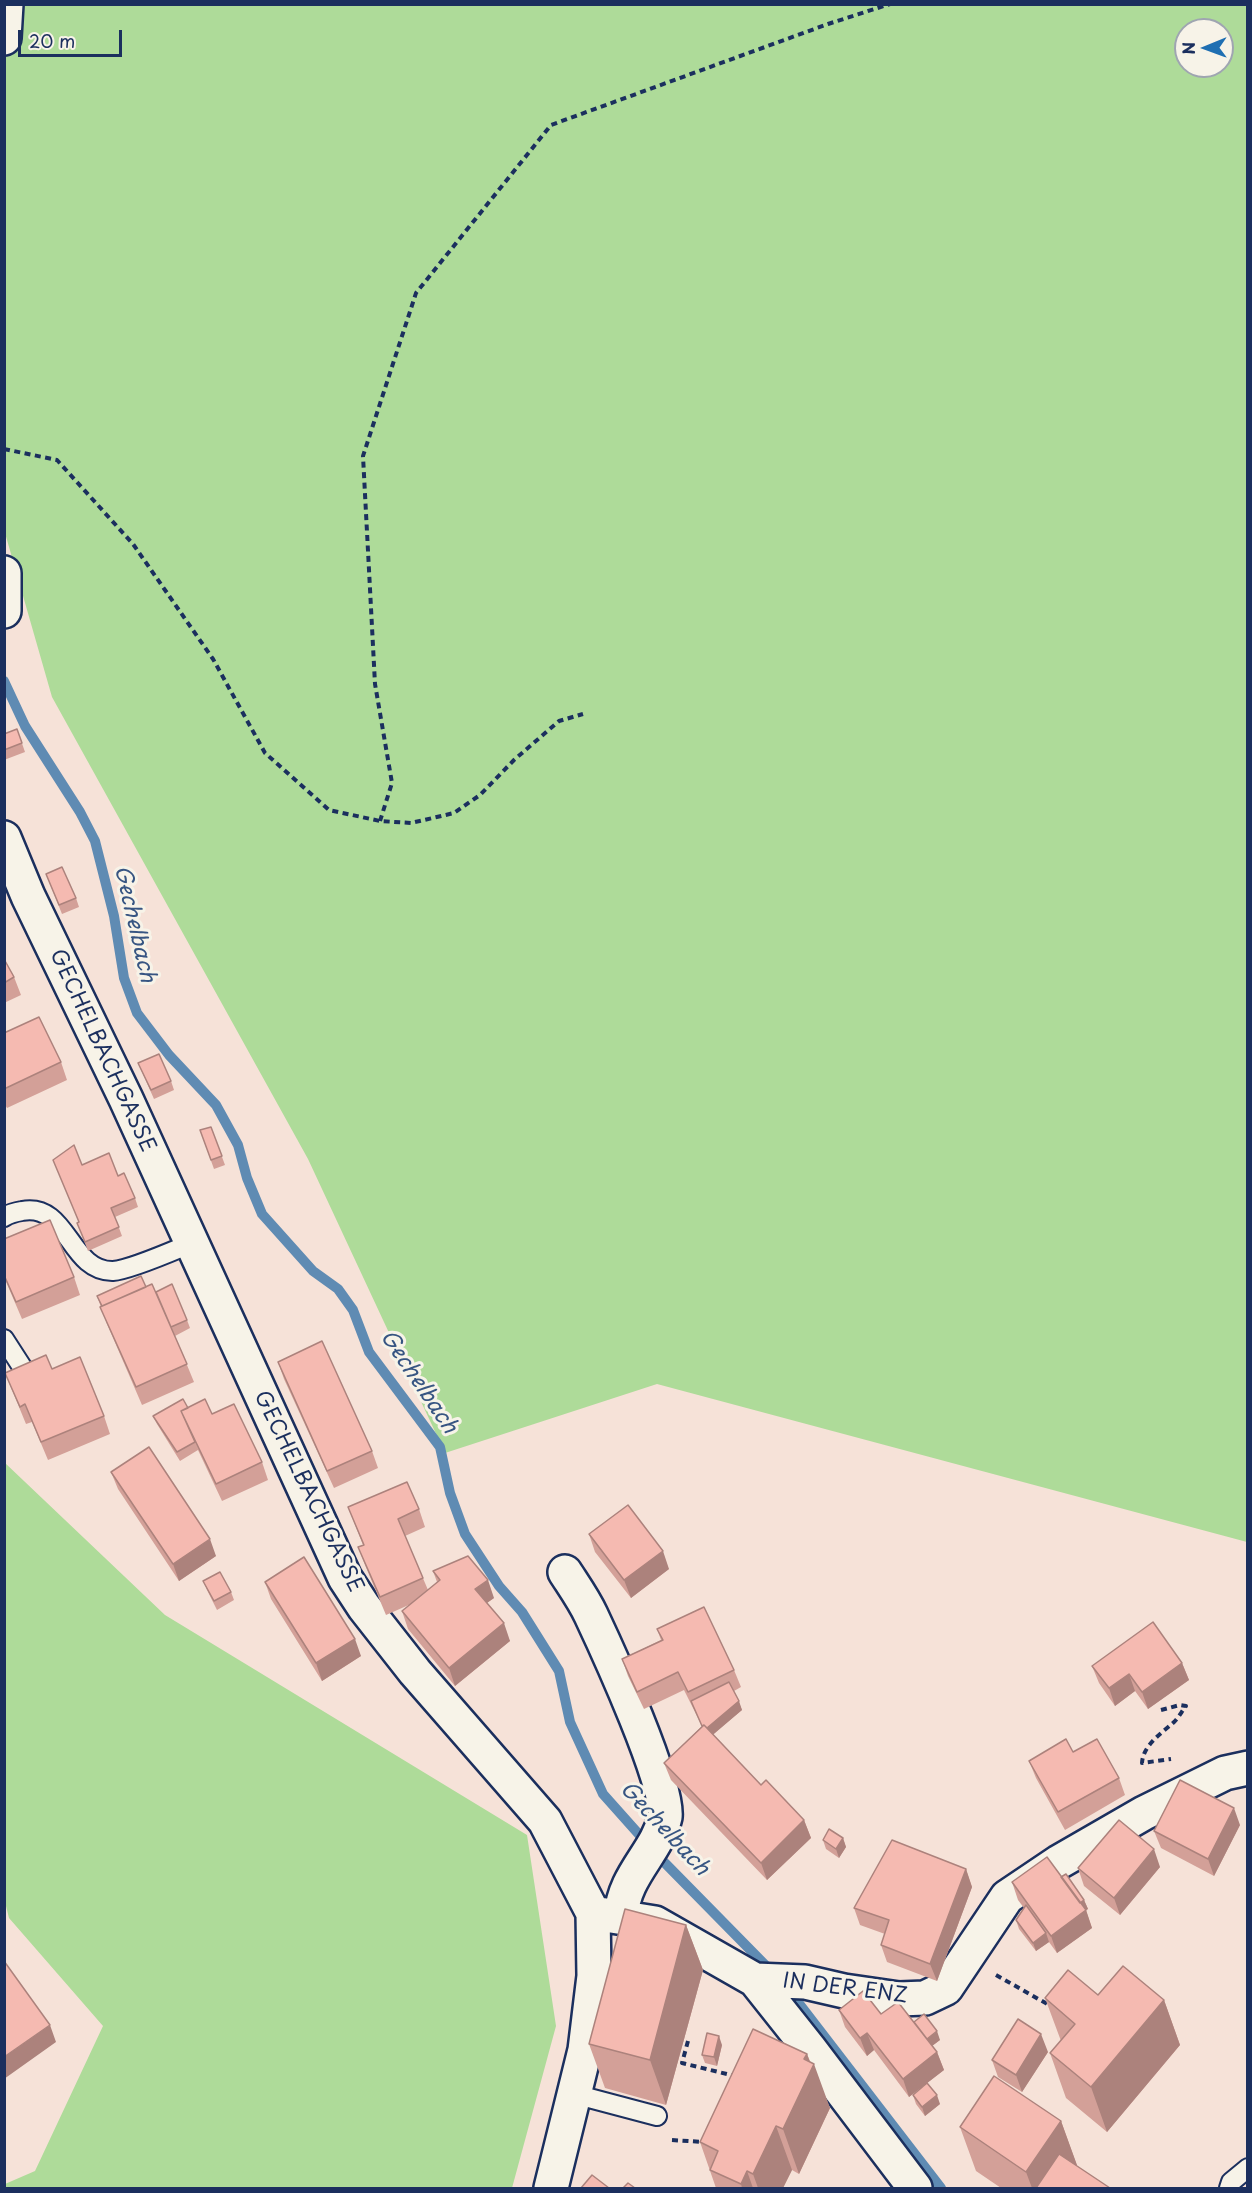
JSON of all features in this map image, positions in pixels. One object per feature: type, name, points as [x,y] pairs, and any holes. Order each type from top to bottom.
[{"type":"street","points":[[4,38],[6,4]]},
{"type":"street","points":[[4,573],[5,610]]},
{"type":"street","name":"GECHELBACHGASSE","points":[[4,838],[28,896],[126,1099],[345,1578],[364,1607],[415,1672],[545,1821],[607,1915],[594,1976],[585,2050],[551,2188]]},
{"type":"street","points":[[566,1572],[590,1613],[654,1764],[665,1813],[651,1846],[626,1890],[607,1915]]},
{"type":"street","name":"IN DER ENZ","points":[[759,1980],[805,1982],[844,1991],[899,1999],[925,1998],[946,1988],[1007,1897],[1059,1862],[1144,1813],[1225,1773],[1248,1768]]},
{"type":"street","name":"IN DER ENZ","points":[[607,1915],[655,1923],[759,1980],[915,2188]]},
{"type":"lane","points":[[4,1217],[31,1209],[50,1215],[62,1228],[79,1255],[97,1267],[113,1271],[192,1243]]},
{"type":"lane","points":[[4,1339],[24,1370]]},
{"type":"lane","points":[[574,2094],[657,2116]]},
{"type":"lane","points":[[1229,2188],[1231,2182],[1248,2168]]},
{"type":"path","points":[[380,821],[392,783],[375,684],[363,456],[416,293],[550,125],[828,24],[890,4]]},
{"type":"path","points":[[4,449],[57,460],[133,544],[213,659],[265,753],[329,810],[380,821],[411,823],[454,813],[480,795],[513,760],[559,721],[583,714]]},
{"type":"path","points":[[1161,1710],[1180,1705],[1186,1706],[1176,1720],[1157,1735],[1142,1757],[1142,1763],[1177,1758]]},
{"type":"path","points":[[965,1960],[1054,2007]]},
{"type":"path","points":[[688,2041],[682,2063],[739,2077]]},
{"type":"green space","points":[[5,5],[1247,5],[1247,1542],[657,1384],[445,1453],[308,1159],[52,697],[5,533]]},
{"type":"green space","points":[[4,1462],[165,1615],[527,1835],[556,2026],[512,2188],[5,2188],[5,2184],[35,2171],[103,2026],[9,1918],[5,1902]]},
{"type":"building","points":[[17,729],[22,743],[4,750],[4,734]]},
{"type":"building","points":[[62,867],[76,898],[59,905],[46,874]]},
{"type":"building","points":[[4,959],[14,977],[4,983]]},
{"type":"building","points":[[39,1017],[61,1062],[4,1089],[4,1033]]},
{"type":"building","points":[[159,1054],[171,1081],[151,1090],[138,1063]]},
{"type":"building","points":[[211,1127],[222,1156],[211,1160],[200,1130]]},
{"type":"building","points":[[74,1145],[82,1165],[109,1153],[118,1176],[124,1173],[135,1198],[111,1208],[119,1227],[85,1242],[53,1160]]},
{"type":"building","points":[[50,1220],[74,1277],[16,1302],[4,1275],[4,1239]]},
{"type":"building","points":[[141,1276],[146,1287],[102,1306],[97,1296]]},
{"type":"building","points":[[152,1284],[187,1364],[136,1387],[100,1307]]},
{"type":"building","points":[[172,1284],[187,1320],[171,1327],[156,1292]]},
{"type":"building","points":[[322,1341],[372,1451],[327,1471],[278,1362]]},
{"type":"building","points":[[46,1355],[52,1369],[80,1357],[104,1416],[41,1442],[25,1404],[20,1407],[5,1373]]},
{"type":"building","points":[[183,1399],[188,1408],[181,1411],[195,1442],[177,1452],[153,1416]]},
{"type":"building","points":[[205,1399],[212,1414],[234,1404],[262,1462],[216,1484],[181,1411]]},
{"type":"building","points":[[149,1447],[210,1539],[173,1564],[111,1472]]},
{"type":"building","points":[[407,1482],[419,1509],[398,1519],[423,1578],[380,1597],[358,1547],[364,1545],[348,1507]]},
{"type":"building","points":[[628,1505],[663,1551],[624,1580],[589,1534]]},
{"type":"building","points":[[468,1556],[488,1580],[475,1589],[504,1623],[449,1668],[402,1611],[440,1580],[433,1571]]},
{"type":"building","points":[[304,1557],[355,1639],[316,1663],[265,1582]]},
{"type":"building","points":[[220,1572],[231,1592],[214,1601],[203,1581]]},
{"type":"building","points":[[704,1607],[734,1670],[688,1692],[678,1672],[637,1692],[622,1659],[663,1640],[657,1629]]},
{"type":"building","points":[[1153,1622],[1182,1663],[1142,1692],[1129,1674],[1109,1688],[1092,1666]]},
{"type":"building","points":[[729,1682],[739,1701],[707,1728],[702,1726],[691,1701]]},
{"type":"building","points":[[704,1725],[761,1785],[766,1780],[804,1820],[761,1863],[664,1763]]},
{"type":"building","points":[[1066,1739],[1073,1752],[1097,1739],[1119,1778],[1058,1812],[1029,1761]]},
{"type":"building","points":[[1180,1780],[1234,1808],[1208,1859],[1154,1831]]},
{"type":"building","points":[[1119,1820],[1154,1849],[1114,1898],[1078,1868]]},
{"type":"building","points":[[829,1829],[843,1838],[836,1849],[823,1840]]},
{"type":"building","points":[[892,1840],[966,1869],[930,1964],[881,1945],[889,1920],[854,1908]]},
{"type":"building","points":[[1047,1857],[1086,1910],[1051,1936],[1012,1882]]},
{"type":"building","points":[[1066,1874],[1084,1900],[1080,1903],[1061,1877]]},
{"type":"building","points":[[1026,1905],[1046,1933],[1033,1943],[1016,1920]]},
{"type":"building","points":[[625,1909],[686,1925],[650,2060],[589,2044]]},
{"type":"building","points":[[4,1961],[50,2025],[4,2057]]},
{"type":"building","points":[[1123,1966],[1164,2000],[1091,2087],[1050,2053],[1075,2024],[1045,1998],[1068,1970],[1098,1995]]},
{"type":"building","points":[[863,1991],[881,2014],[898,2002],[937,2052],[903,2079],[867,2033],[860,2038],[839,2010]]},
{"type":"building","points":[[924,2014],[937,2031],[927,2039],[914,2022]]},
{"type":"building","points":[[1018,2019],[1041,2034],[1016,2075],[992,2060]]},
{"type":"building","points":[[753,2029],[807,2054],[804,2059],[814,2064],[783,2129],[776,2126],[753,2174],[747,2171],[741,2184],[710,2170],[718,2151],[700,2142]]},
{"type":"building","points":[[707,2033],[719,2036],[714,2057],[702,2055]]},
{"type":"building","points":[[994,2076],[1061,2121],[1026,2172],[960,2127]]},
{"type":"building","points":[[927,2083],[937,2095],[922,2107],[913,2095]]},
{"type":"building","points":[[1059,2154],[1110,2188],[1036,2188]]},
{"type":"building","points":[[592,2175],[609,2188],[581,2188]]},
{"type":"building","points":[[628,2183],[635,2188],[623,2188]]},
{"type":"waterway","name":"Gechelbach","points":[[4,681],[25,726],[80,812],[95,841],[114,916],[124,978],[137,1013],[169,1055],[216,1105],[238,1145],[247,1178],[262,1214],[313,1271],[338,1289],[353,1310],[369,1352],[440,1447],[450,1493],[465,1534],[499,1586],[522,1612],[559,1671],[570,1722],[603,1794],[660,1858],[774,1974]]},
{"type":"waterway","name":"Gechelbach","points":[[787,1988],[941,2188]]}]
